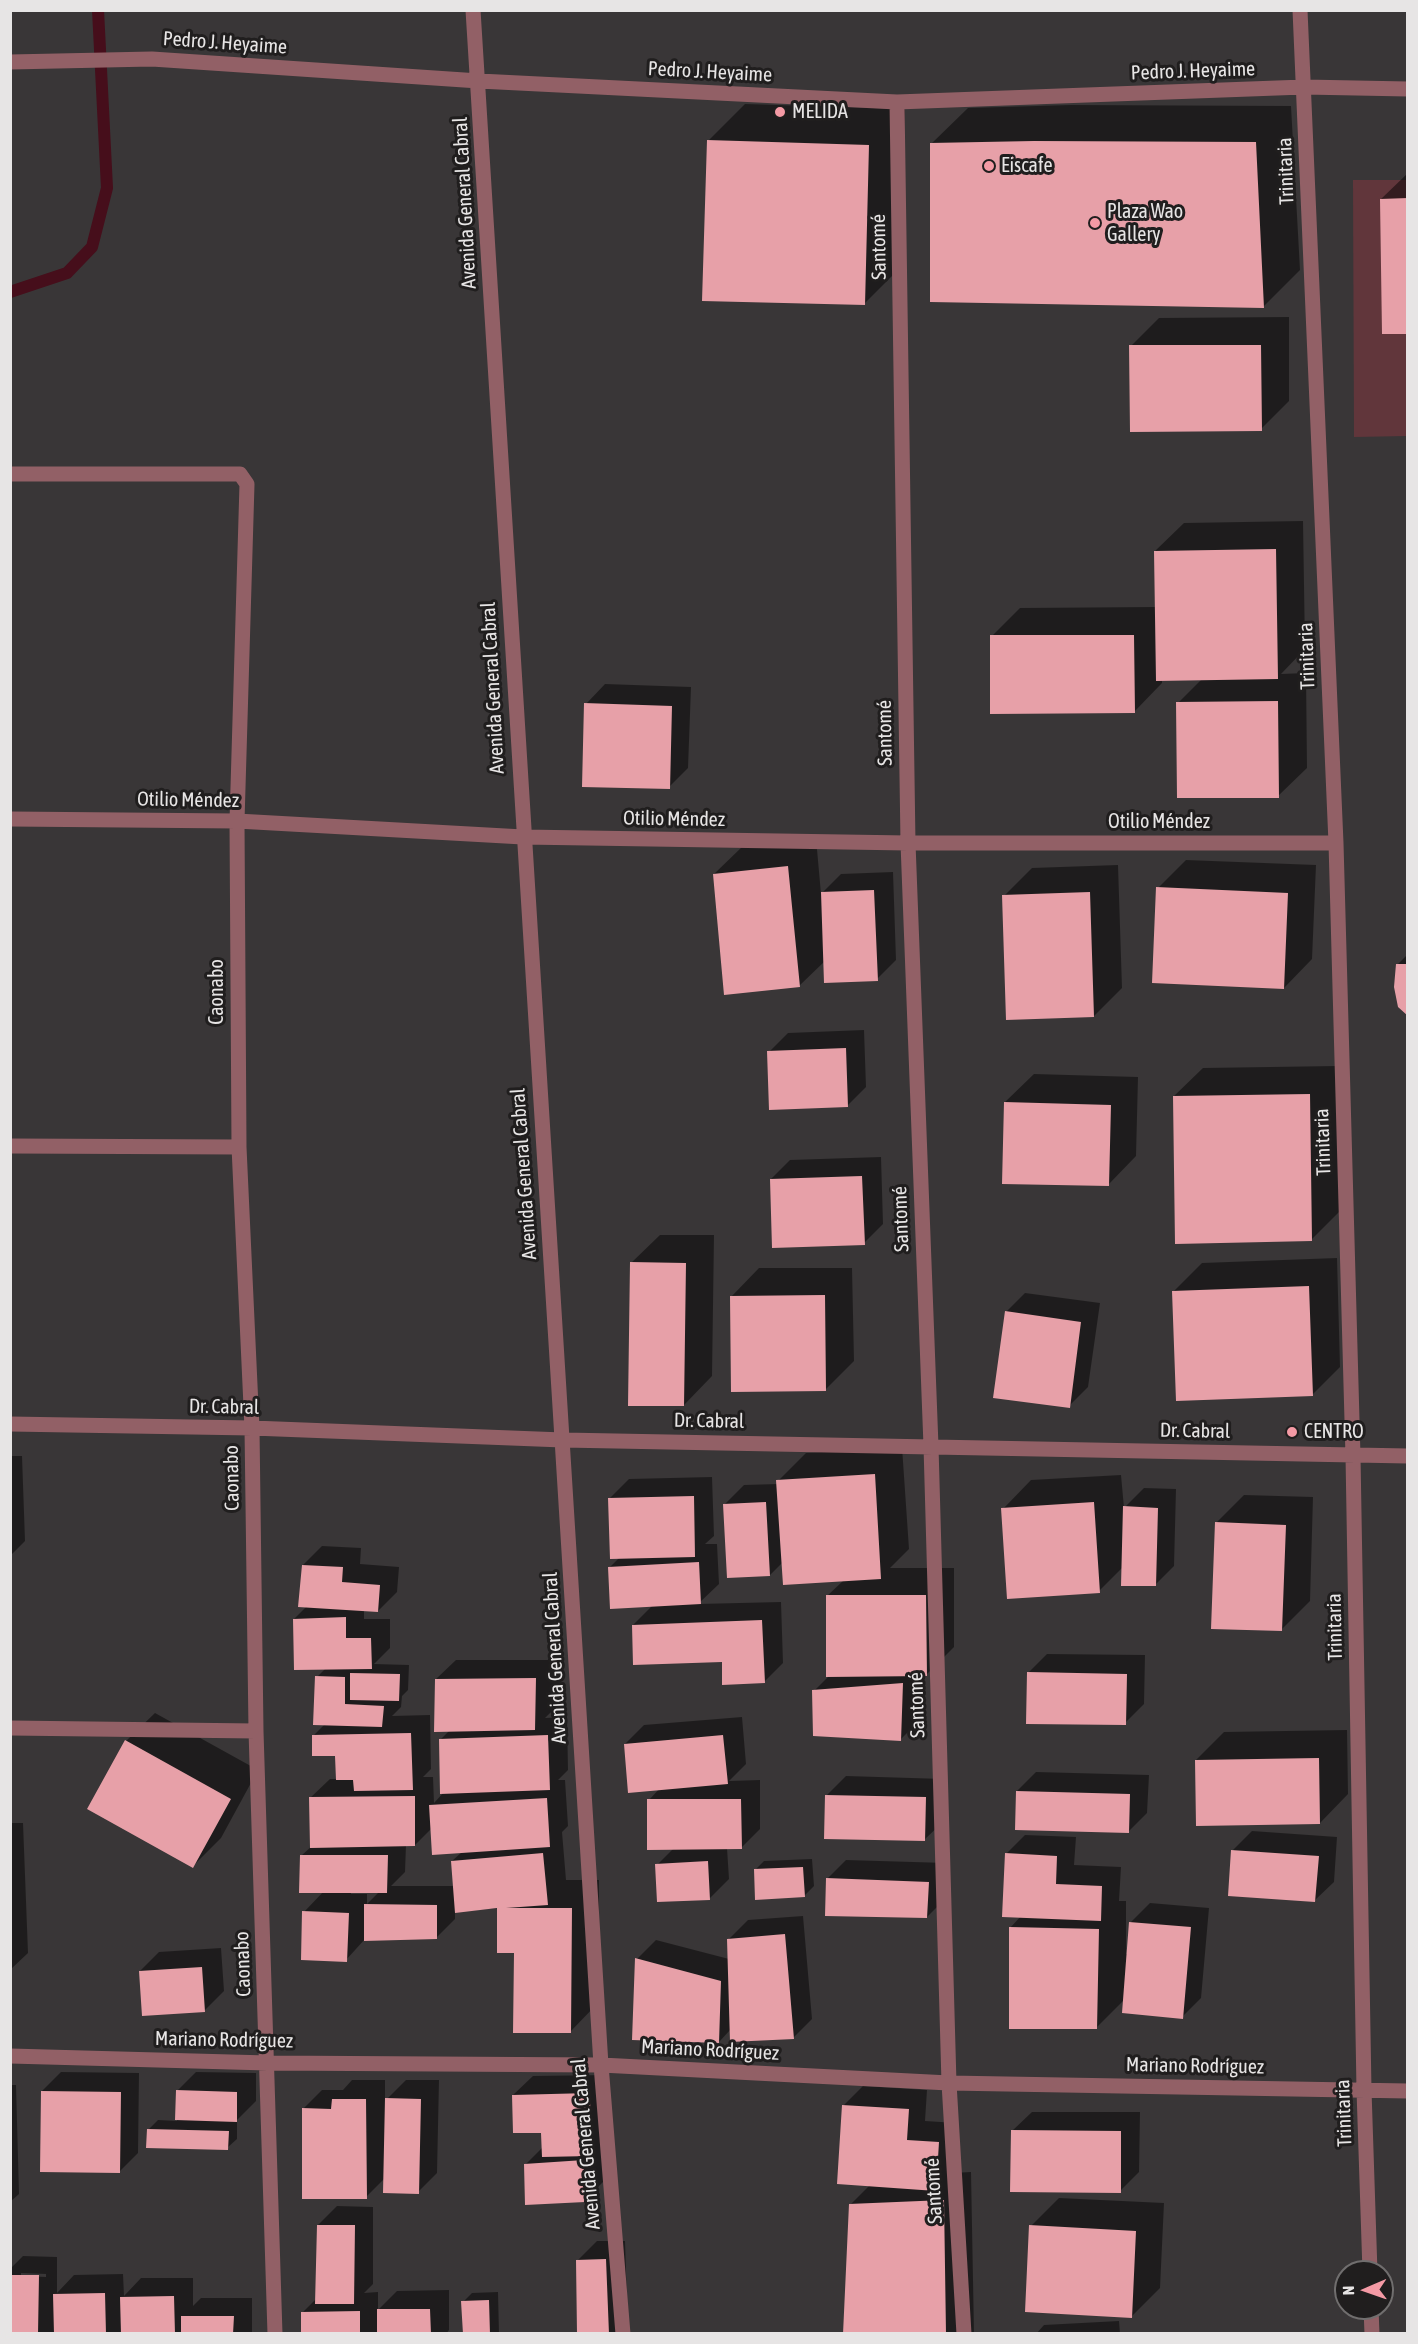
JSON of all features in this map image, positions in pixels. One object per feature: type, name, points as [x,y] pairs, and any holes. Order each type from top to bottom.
[{"type":"street","name":"Avenida General Cabral","points":[[473,10],[601,2065],[622,2334]]},
{"type":"street","name":"Trinitaria","points":[[1300,10],[1336,843],[1353,1456],[1364,2090],[1370,2260]]},
{"type":"street","name":"Pedro J. Heyaime","points":[[10,62],[152,59],[479,81],[897,102],[1304,87],[1407,89]]},
{"type":"street","name":"Santomé","points":[[897,102],[908,843],[931,1446],[949,2083],[964,2334]]},
{"type":"street","name":"Caonabo","points":[[10,474],[240,474],[247,484],[237,821],[239,1147],[252,1428],[256,1731],[268,2063],[274,2334]]},
{"type":"street","name":"Otilio Méndez","points":[[10,819],[237,821],[523,837],[908,843],[1336,843]]},
{"type":"street","points":[[10,1146],[239,1147]]},
{"type":"street","name":"Dr. Cabral","points":[[10,1424],[252,1428],[563,1440],[1407,1456]]},
{"type":"street","points":[[10,1728],[256,1731]]},
{"type":"street","name":"Mariano Rodríguez","points":[[10,2056],[268,2063],[601,2065],[949,2083],[1407,2091]]},
{"type":"shaded area","points":[[1353,180],[1407,180],[1407,436],[1354,437]]},
{"type":"building","points":[[707,140],[869,145],[865,305],[702,301]]},
{"type":"building","name":"Plaza Wao Gallery","points":[[1256,142],[1264,308],[930,302],[930,143]]},
{"type":"building","points":[[1408,198],[1408,334],[1382,334],[1380,199]]},
{"type":"building","points":[[1129,345],[1261,345],[1262,431],[1130,432]]},
{"type":"building","points":[[1276,549],[1278,679],[1156,681],[1154,551]]},
{"type":"building","points":[[990,635],[1134,635],[1135,713],[990,714]]},
{"type":"building","points":[[1278,701],[1279,798],[1177,798],[1176,702]]},
{"type":"building","points":[[584,703],[672,706],[670,789],[582,787]]},
{"type":"building","points":[[788,866],[800,987],[724,995],[713,874]]},
{"type":"building","points":[[1156,887],[1288,893],[1284,989],[1152,983]]},
{"type":"building","points":[[874,890],[878,981],[824,983],[821,892]]},
{"type":"building","points":[[1090,892],[1094,1017],[1006,1020],[1002,895]]},
{"type":"building","points":[[1396,964],[1408,964],[1408,1016],[1398,1007],[1394,987]]},
{"type":"building","points":[[846,1048],[848,1107],[769,1110],[767,1051]]},
{"type":"building","points":[[1310,1094],[1312,1241],[1175,1244],[1173,1096]]},
{"type":"building","points":[[1004,1102],[1111,1105],[1109,1186],[1002,1184]]},
{"type":"building","points":[[862,1176],[865,1245],[772,1248],[770,1179]]},
{"type":"building","points":[[630,1262],[686,1263],[684,1406],[628,1406]]},
{"type":"building","points":[[1309,1286],[1313,1396],[1176,1401],[1172,1291]]},
{"type":"building","points":[[825,1295],[826,1391],[731,1392],[730,1296]]},
{"type":"building","points":[[1005,1311],[1081,1322],[1070,1408],[993,1398]]},
{"type":"building","points":[[875,1474],[881,1579],[783,1585],[776,1480]]},
{"type":"building","points":[[694,1496],[695,1557],[610,1559],[608,1498]]},
{"type":"building","points":[[766,1502],[770,1576],[727,1578],[723,1504]]},
{"type":"building","points":[[1094,1502],[1100,1593],[1007,1599],[1001,1508]]},
{"type":"building","points":[[1123,1506],[1158,1508],[1156,1586],[1121,1586]]},
{"type":"building","points":[[1215,1522],[1286,1525],[1282,1631],[1211,1629]]},
{"type":"building","points":[[699,1562],[701,1604],[610,1609],[608,1567]]},
{"type":"building","points":[[302,1565],[343,1567],[342,1582],[380,1585],[378,1612],[298,1607]]},
{"type":"building","points":[[826,1595],[926,1595],[927,1676],[826,1677]]},
{"type":"building","points":[[346,1617],[346,1638],[371,1638],[372,1669],[294,1670],[293,1619]]},
{"type":"building","points":[[762,1620],[765,1683],[722,1685],[722,1662],[633,1665],[632,1625]]},
{"type":"building","points":[[1027,1672],[1127,1674],[1126,1725],[1026,1724]]},
{"type":"building","points":[[350,1673],[400,1674],[399,1701],[350,1700]]},
{"type":"building","points":[[315,1676],[345,1677],[345,1704],[384,1706],[382,1727],[313,1725]]},
{"type":"building","points":[[536,1678],[535,1730],[434,1732],[435,1679]]},
{"type":"building","points":[[903,1683],[901,1741],[813,1736],[812,1690]]},
{"type":"building","points":[[411,1733],[413,1790],[354,1791],[353,1780],[336,1780],[335,1756],[312,1756],[312,1735]]},
{"type":"building","points":[[548,1735],[550,1790],[440,1794],[439,1739]]},
{"type":"building","points":[[723,1735],[728,1784],[628,1793],[624,1744]]},
{"type":"building","points":[[125,1740],[231,1799],[193,1868],[87,1809]]},
{"type":"building","points":[[1319,1758],[1320,1824],[1196,1826],[1195,1760]]},
{"type":"building","points":[[1016,1791],[1130,1794],[1129,1833],[1015,1830]]},
{"type":"building","points":[[825,1795],[926,1797],[925,1841],[824,1839]]},
{"type":"building","points":[[415,1796],[415,1846],[310,1848],[309,1797]]},
{"type":"building","points":[[547,1798],[550,1847],[432,1855],[429,1805]]},
{"type":"building","points":[[647,1799],[741,1799],[742,1849],[647,1850]]},
{"type":"building","points":[[1231,1850],[1319,1856],[1315,1902],[1228,1896]]},
{"type":"building","points":[[543,1853],[548,1905],[506,1908],[572,1908],[571,2033],[513,2033],[514,1953],[497,1953],[497,1908],[455,1913],[451,1861]]},
{"type":"building","points":[[1005,1853],[1057,1856],[1056,1884],[1102,1886],[1101,1921],[1002,1917]]},
{"type":"building","points":[[300,1855],[388,1855],[387,1893],[299,1893]]},
{"type":"building","points":[[708,1861],[710,1900],[657,1902],[655,1864]]},
{"type":"building","points":[[803,1867],[805,1897],[755,1900],[754,1869]]},
{"type":"building","points":[[826,1878],[929,1882],[927,1918],[825,1916]]},
{"type":"building","points":[[364,1904],[437,1905],[437,1939],[364,1941]]},
{"type":"building","points":[[302,1911],[349,1913],[347,1962],[301,1960]]},
{"type":"building","points":[[1129,1922],[1191,1927],[1183,2019],[1122,2013]]},
{"type":"building","points":[[1009,1927],[1099,1929],[1097,2029],[1009,2029]]},
{"type":"building","points":[[785,1934],[794,2039],[730,2042],[727,1939]]},
{"type":"building","points":[[635,1958],[721,1981],[719,2043],[632,2040]]},
{"type":"building","points":[[202,1967],[205,2012],[142,2016],[139,1971]]},
{"type":"building","points":[[176,2090],[237,2092],[237,2122],[175,2120]]},
{"type":"building","points":[[41,2091],[121,2092],[120,2173],[40,2172]]},
{"type":"building","points":[[590,2093],[591,2156],[542,2157],[541,2133],[513,2133],[512,2095]]},
{"type":"building","points":[[385,2098],[421,2099],[419,2194],[383,2193]]},
{"type":"building","points":[[332,2099],[366,2099],[367,2199],[302,2199],[302,2108],[331,2109]]},
{"type":"building","points":[[842,2105],[909,2109],[907,2140],[939,2142],[936,2191],[837,2184]]},
{"type":"building","points":[[147,2129],[229,2131],[228,2150],[146,2148]]},
{"type":"building","points":[[1011,2130],[1121,2131],[1121,2193],[1010,2192]]},
{"type":"building","points":[[584,2160],[585,2202],[525,2205],[524,2164]]},
{"type":"building","points":[[944,2200],[946,2334],[843,2334],[849,2204]]},
{"type":"building","points":[[317,2225],[355,2225],[354,2304],[315,2304]]},
{"type":"building","points":[[1029,2225],[1136,2231],[1132,2318],[1025,2312]]},
{"type":"building","points":[[606,2259],[609,2334],[577,2334],[576,2260]]},
{"type":"building","points":[[10,2275],[39,2275],[38,2334],[10,2334]]},
{"type":"building","points":[[105,2293],[106,2334],[54,2334],[53,2294]]},
{"type":"building","points":[[174,2296],[175,2334],[121,2334],[120,2297]]},
{"type":"building","points":[[489,2300],[490,2334],[463,2334],[461,2301]]},
{"type":"building","points":[[377,2309],[430,2309],[431,2334],[377,2334]]},
{"type":"building","points":[[360,2311],[360,2334],[301,2334],[301,2312]]},
{"type":"building","points":[[181,2316],[234,2316],[233,2334],[181,2334]]},
{"type":"waterway","points":[[10,292],[67,273],[92,247],[107,188],[98,10]]},
{"type":"place","name":"MELIDA","points":[[780,112]]},
{"type":"place","name":"Eiscafe","points":[[989,166]]},
{"type":"place","name":"Plaza Wao Gallery","points":[[1095,223]]},
{"type":"place","name":"CENTRO","points":[[1292,1432]]}]
